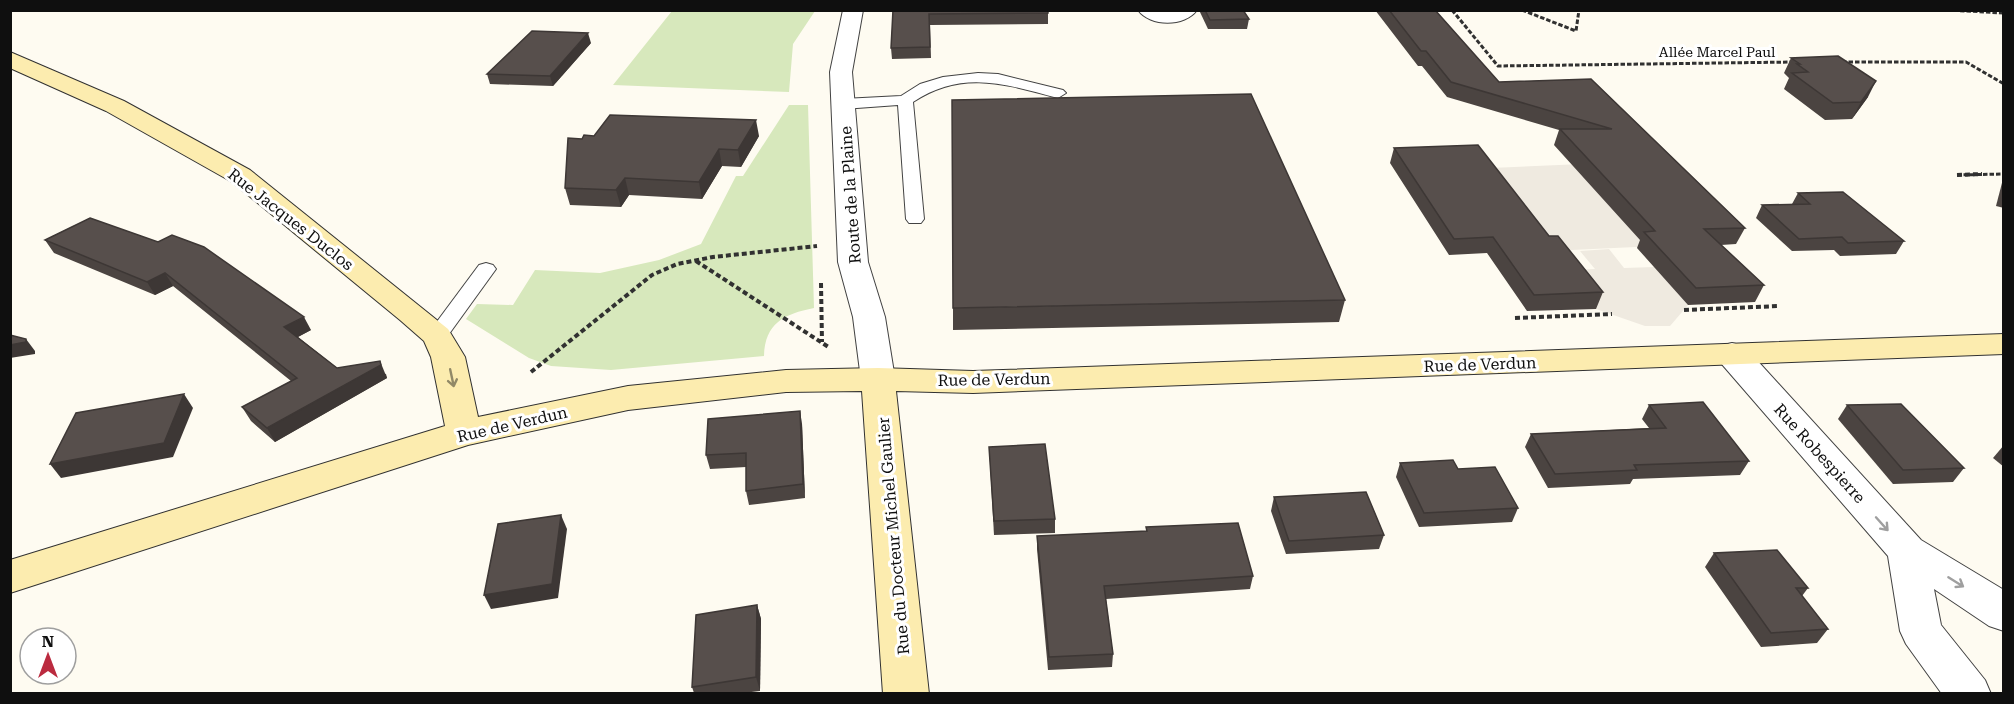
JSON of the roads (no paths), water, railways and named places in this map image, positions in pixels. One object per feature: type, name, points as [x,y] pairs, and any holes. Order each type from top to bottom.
[{"type":"street","name":"Route de la Plaine","points":[[853,10],[841,72],[853,262],[869,317],[878,379]]},
{"type":"street","points":[[1148,10],[1151,14],[1165,16],[1180,15],[1187,10]]},
{"type":"street","name":"Rue Jacques Duclos","points":[[10,59],[115,106],[241,176],[411,314],[437,336],[448,357],[464,433]]},
{"type":"street","name":"Rue de Verdun","points":[[10,577],[464,433],[628,398],[786,381],[878,379],[973,382],[2004,344]]},
{"type":"street","name":"Rue Robespierre","points":[[1732,354],[1907,551],[2004,614]]},
{"type":"street","name":"Rue du Docteur Michel Gaulier","points":[[878,379],[906,693]]},
{"type":"street","points":[[1907,551],[1922,630],[1969,693]]},
{"type":"lane","points":[[843,104],[905,100],[925,87],[948,80],[978,77],[998,78],[1058,93]]},
{"type":"lane","points":[[905,100],[915,219]]},
{"type":"lane","points":[[437,336],[486,269]]}]
